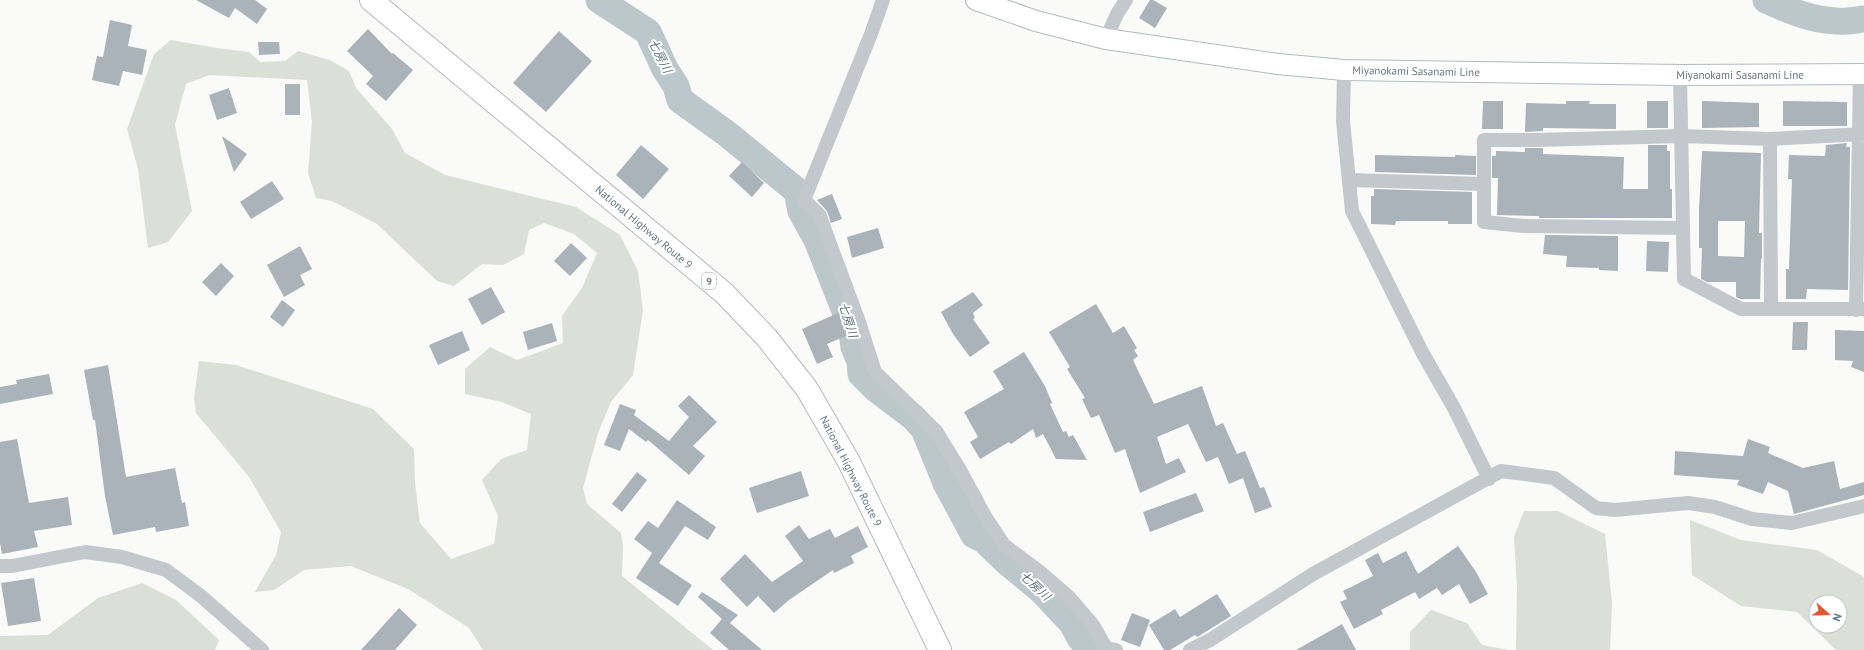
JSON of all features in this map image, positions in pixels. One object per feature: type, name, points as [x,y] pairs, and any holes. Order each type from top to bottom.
[{"type":"highway","name":"National Highway Route 9","points":[[371,0],[724,293],[767,338],[808,389],[849,462],[940,650]]},
{"type":"main road","name":"Miyanokami Sasanami Line","points":[[976,0],[1036,21],[1106,39],[1213,56],[1344,70],[1680,75],[1862,74]]},
{"type":"street","points":[[883,0],[871,34],[804,200],[818,214],[860,322],[875,372],[936,431],[960,470],[986,518],[1004,545],[1039,570],[1069,597],[1093,625],[1109,649]]},
{"type":"street","points":[[1106,39],[1117,14],[1126,0]]},
{"type":"street","points":[[1344,70],[1343,121],[1352,211],[1422,352],[1454,408],[1489,479]]},
{"type":"street","points":[[1680,75],[1684,279],[1741,309],[1771,308],[1860,310],[1862,74]]},
{"type":"street","points":[[1682,228],[1523,226],[1484,222],[1484,140],[1681,136],[1770,139],[1862,134]]},
{"type":"street","points":[[1770,139],[1771,308]]},
{"type":"street","points":[[1350,180],[1484,184]]},
{"type":"street","points":[[1190,650],[1210,640],[1313,574],[1489,479],[1501,471],[1554,478],[1596,508],[1615,510],[1688,503],[1715,507],[1752,519],[1792,523],[1864,506]]},
{"type":"street","points":[[0,566],[12,566],[85,552],[122,557],[166,570],[200,596],[262,650]]},
{"type":"shaded area","points":[[171,40],[249,52],[260,62],[285,61],[298,51],[330,60],[349,71],[356,88],[392,129],[405,153],[445,175],[576,207],[620,235],[638,271],[643,310],[633,375],[611,402],[598,433],[583,488],[587,504],[621,533],[623,546],[622,576],[713,650],[483,650],[469,628],[410,590],[351,566],[304,570],[274,590],[255,592],[276,555],[281,532],[249,477],[196,413],[194,398],[199,361],[236,365],[373,409],[414,449],[415,483],[420,523],[451,559],[494,544],[498,516],[482,480],[501,459],[527,450],[531,414],[502,402],[465,394],[465,369],[490,347],[517,360],[563,343],[562,316],[582,288],[597,253],[574,234],[544,223],[529,230],[524,254],[503,265],[482,264],[454,286],[437,281],[377,224],[332,201],[316,198],[308,173],[312,122],[307,80],[209,75],[186,84],[175,125],[192,211],[168,242],[148,248],[138,169],[127,129],[154,54]]},
{"type":"shaded area","points":[[1524,511],[1558,511],[1605,534],[1612,603],[1610,650],[1516,650],[1517,587],[1514,537]]},
{"type":"shaded area","points":[[1690,520],[1741,540],[1817,550],[1864,577],[1864,650],[1836,650],[1820,634],[1848,634],[1848,594],[1808,594],[1808,623],[1797,612],[1741,606],[1692,575]]},
{"type":"shaded area","points":[[142,583],[176,600],[219,640],[215,650],[0,650],[0,636],[48,635],[98,598]]},
{"type":"shaded area","points":[[1431,610],[1467,623],[1482,645],[1509,650],[1410,650],[1410,632]]},
{"type":"building","points":[[196,0],[255,0],[267,9],[257,24],[235,8],[229,18]]},
{"type":"building","points":[[1150,0],[1153,0],[1167,8],[1155,28],[1139,18]]},
{"type":"building","points":[[110,20],[132,25],[128,46],[147,50],[142,75],[123,71],[119,86],[92,80],[97,56],[103,57]]},
{"type":"building","points":[[368,29],[392,54],[393,53],[413,70],[386,101],[366,84],[373,76],[347,51]]},
{"type":"building","points":[[559,31],[592,61],[546,112],[513,83]]},
{"type":"building","points":[[258,42],[279,42],[280,54],[259,55]]},
{"type":"building","points":[[285,84],[300,84],[300,115],[285,115]]},
{"type":"building","points":[[229,88],[237,113],[217,120],[209,95]]},
{"type":"building","points":[[1483,101],[1503,101],[1503,129],[1482,129]]},
{"type":"building","points":[[1566,101],[1590,101],[1589,104],[1616,104],[1616,129],[1543,128],[1543,131],[1525,132],[1526,103],[1566,104]]},
{"type":"building","points":[[1647,101],[1668,101],[1668,128],[1647,128]]},
{"type":"building","points":[[1702,101],[1759,103],[1759,127],[1702,128]]},
{"type":"building","points":[[1783,101],[1847,102],[1847,126],[1783,126]]},
{"type":"building","points":[[222,136],[247,154],[234,172]]},
{"type":"building","points":[[1847,143],[1846,147],[1850,147],[1848,290],[1807,289],[1806,299],[1786,299],[1786,269],[1789,269],[1792,179],[1788,179],[1789,155],[1825,156],[1826,145]]},
{"type":"building","points":[[641,145],[669,169],[643,199],[616,175]]},
{"type":"building","points":[[1648,145],[1667,145],[1667,151],[1670,151],[1672,218],[1539,218],[1539,216],[1497,215],[1498,178],[1492,178],[1492,156],[1496,156],[1496,151],[1525,152],[1525,148],[1543,148],[1543,154],[1624,157],[1623,189],[1648,189]]},
{"type":"building","points":[[1702,151],[1761,153],[1759,233],[1762,233],[1762,259],[1760,299],[1740,299],[1736,297],[1736,282],[1707,282],[1701,279],[1702,248],[1699,248]],"holes":[[[1718,221],[1745,221],[1744,257],[1718,256]]]},
{"type":"building","points":[[1375,155],[1455,157],[1455,155],[1476,156],[1476,175],[1375,172]]},
{"type":"building","points":[[742,162],[764,183],[752,197],[729,176]]},
{"type":"building","points":[[272,181],[284,199],[251,219],[240,202]]},
{"type":"building","points":[[1374,189],[1472,192],[1472,224],[1448,224],[1448,221],[1396,221],[1395,225],[1371,224],[1371,196],[1374,196]]},
{"type":"building","points":[[832,194],[842,219],[831,223],[827,211],[817,200]]},
{"type":"building","points":[[878,228],[884,248],[852,258],[847,237]]},
{"type":"building","points":[[1545,235],[1618,236],[1618,271],[1599,270],[1599,268],[1566,267],[1567,256],[1543,254]]},
{"type":"building","points":[[1647,241],[1669,242],[1668,272],[1646,271]]},
{"type":"building","points":[[571,243],[587,258],[570,276],[554,261]]},
{"type":"building","points":[[300,246],[312,269],[300,275],[305,285],[284,297],[267,265]]},
{"type":"building","points":[[221,263],[234,276],[216,296],[202,282]]},
{"type":"building","points":[[491,287],[505,312],[482,325],[468,299]]},
{"type":"building","points":[[973,292],[983,305],[973,313],[975,318],[973,319],[990,343],[970,357],[953,334],[941,312]]},
{"type":"building","points":[[282,300],[295,310],[283,327],[270,317]]},
{"type":"building","points":[[1096,304],[1113,333],[1124,326],[1137,348],[1134,350],[1138,356],[1133,360],[1154,404],[1202,386],[1216,426],[1223,423],[1237,454],[1245,451],[1260,488],[1264,487],[1272,507],[1255,513],[1243,478],[1229,484],[1218,457],[1206,462],[1188,424],[1157,437],[1166,464],[1179,458],[1186,472],[1140,493],[1125,449],[1115,453],[1099,415],[1091,418],[1082,399],[1085,398],[1067,369],[1070,367],[1049,332]]},
{"type":"building","points":[[838,313],[848,335],[827,344],[833,357],[817,364],[802,329]]},
{"type":"building","points":[[1793,322],[1808,322],[1807,350],[1792,350]]},
{"type":"building","points":[[552,323],[557,341],[528,350],[523,332]]},
{"type":"building","points":[[1835,330],[1864,331],[1864,372],[1851,367],[1853,361],[1835,360]]},
{"type":"building","points":[[462,331],[470,350],[438,365],[429,345]]},
{"type":"building","points":[[1024,352],[1045,386],[1052,403],[1050,404],[1063,432],[1066,431],[1069,437],[1073,435],[1087,460],[1056,459],[1043,434],[1036,438],[1033,429],[1011,444],[1009,442],[980,459],[970,442],[978,437],[964,412],[1004,389],[993,371]]},
{"type":"building","points":[[108,365],[126,477],[175,468],[182,503],[185,502],[189,526],[156,532],[155,527],[113,535],[105,496],[95,420],[93,420],[84,370]]},
{"type":"building","points":[[49,374],[53,394],[0,404],[0,387],[17,384],[16,380]]},
{"type":"building","points":[[689,395],[717,422],[693,446],[705,456],[689,475],[648,440],[646,442],[629,429],[620,451],[604,445],[620,404],[636,410],[634,415],[669,441],[689,417],[678,406]]},
{"type":"building","points":[[17,439],[29,503],[68,497],[72,525],[34,531],[38,547],[2,554],[0,543],[0,442]]},
{"type":"building","points":[[1748,439],[1770,447],[1768,453],[1803,468],[1834,461],[1840,489],[1864,482],[1864,495],[1794,514],[1788,491],[1768,482],[1763,494],[1737,485],[1739,480],[1674,475],[1675,451],[1743,456]]},
{"type":"building","points":[[801,471],[809,496],[757,513],[749,488]]},
{"type":"building","points":[[637,472],[647,480],[622,512],[612,504]]},
{"type":"building","points":[[1196,493],[1204,511],[1150,532],[1143,512]]},
{"type":"building","points":[[677,500],[716,527],[708,540],[685,526],[659,563],[692,585],[678,606],[636,578],[652,553],[634,539],[648,521],[658,528]]},
{"type":"building","points":[[799,525],[809,539],[830,529],[835,538],[858,526],[868,547],[851,556],[854,563],[834,573],[833,570],[789,600],[774,613],[758,596],[747,607],[720,579],[745,554],[772,582],[803,561],[785,536]]},
{"type":"building","points":[[1458,546],[1476,572],[1488,594],[1470,604],[1459,584],[1442,595],[1437,588],[1419,599],[1415,592],[1381,610],[1383,614],[1354,629],[1340,602],[1347,599],[1343,591],[1373,576],[1365,560],[1378,553],[1383,563],[1406,551],[1418,574]]},
{"type":"building","points":[[34,578],[41,621],[8,626],[1,583]]},
{"type":"building","points":[[702,592],[738,615],[730,623],[762,650],[729,650],[710,633],[722,619],[698,597]]},
{"type":"building","points":[[1217,594],[1231,616],[1199,636],[1197,637],[1195,635],[1170,650],[1164,650],[1149,625],[1175,609],[1180,617]]},
{"type":"building","points":[[399,608],[417,625],[395,650],[361,650]]},
{"type":"building","points":[[1132,613],[1150,620],[1140,647],[1121,640]]},
{"type":"building","points":[[1342,624],[1356,650],[1296,650]]},
{"type":"waterway","name":"七房川","points":[[599,0],[648,32],[665,69],[676,86],[680,100],[726,133],[797,191],[801,211],[817,240],[851,326],[854,347],[860,361],[861,374],[876,389],[913,417],[924,429],[946,483],[974,535],[984,540],[1008,563],[1041,590],[1072,623],[1080,638],[1091,650]]},
{"type":"waterway","points":[[1766,0],[1791,11],[1818,19],[1839,21],[1864,19]]}]
